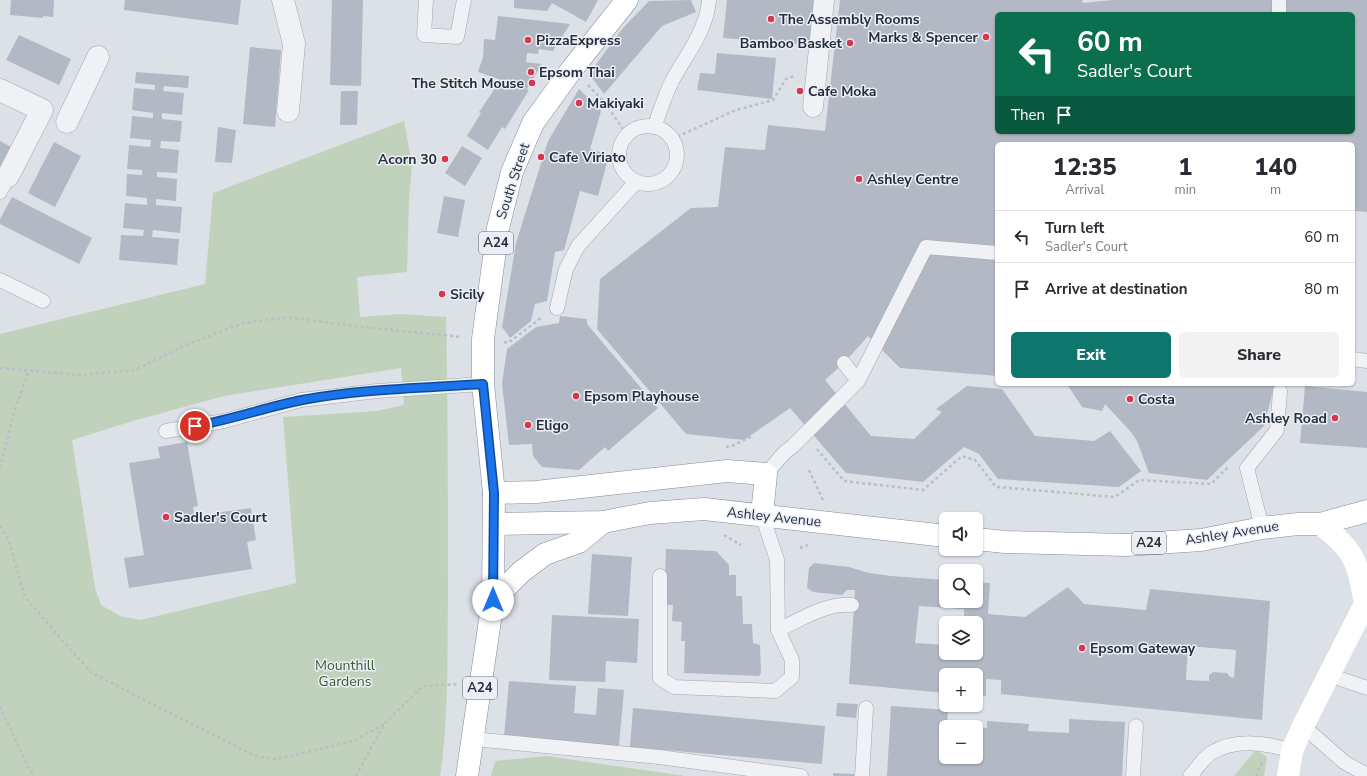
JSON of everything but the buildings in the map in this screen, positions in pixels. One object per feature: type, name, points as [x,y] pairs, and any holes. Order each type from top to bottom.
[{"type":"main road","name":"South Street","points":[[468,776],[493,600],[494,493],[483,384],[483,339],[498,228],[512,172],[533,122],[572,69],[628,0]]},
{"type":"main road","points":[[494,493],[536,492],[727,471],[766,474],[762,514]]},
{"type":"main road","name":"Ashley Avenue","points":[[494,524],[603,522],[650,513],[704,509],[762,514],[939,535]]},
{"type":"main road","name":"Ashley Avenue","points":[[983,540],[1005,542],[1126,545],[1201,540],[1262,528],[1298,524],[1320,524],[1366,512]]},
{"type":"main road","name":"Ashley Avenue","points":[[493,600],[521,572],[545,554],[579,542],[603,522]]},
{"type":"main road","points":[[1288,776],[1292,751],[1303,726],[1366,602],[1358,569],[1349,550],[1337,536],[1320,524]]},
{"type":"street","points":[[283,0],[294,44],[288,111]]},
{"type":"street","points":[[813,107],[824,0]]},
{"type":"street","points":[[0,90],[74,126],[98,57]]},
{"type":"street","points":[[4,184],[42,110]]},
{"type":"lane","points":[[426,0],[424,35],[458,37],[464,0]]},
{"type":"lane","points":[[654,127],[672,82],[697,38],[708,14],[709,0]]},
{"type":"lane","points":[[1279,0],[1279,12]]},
{"type":"lane","points":[[644,126],[654,127],[667,133],[676,147],[677,157],[671,174],[655,184],[636,182],[628,177],[619,161],[619,152],[627,135],[644,126]]},
{"type":"lane","points":[[557,308],[566,269],[578,246],[636,182]]},
{"type":"lane","points":[[766,474],[784,453],[858,381],[926,247],[995,252]]},
{"type":"lane","points":[[0,280],[43,301]]},
{"type":"lane","points":[[1355,359],[1367,360]]},
{"type":"lane","points":[[844,363],[858,381]]},
{"type":"lane","points":[[166,431],[224,421],[301,400],[377,391],[483,384]]},
{"type":"lane","points":[[1262,528],[1246,468],[1277,430],[1280,391]]},
{"type":"lane","points":[[660,576],[660,678],[674,687],[775,691],[792,677],[792,660],[778,630],[778,560],[762,514]]},
{"type":"lane","points":[[778,630],[826,607],[838,604],[852,605]]},
{"type":"lane","points":[[1329,675],[1367,688]]},
{"type":"lane","points":[[862,776],[866,708]]},
{"type":"lane","points":[[1133,776],[1136,726]]},
{"type":"lane","points":[[1303,726],[1344,762],[1367,775]]},
{"type":"lane","points":[[473,739],[659,757],[801,776]]},
{"type":"lane","points":[[1190,776],[1211,753],[1237,744],[1273,745],[1292,751]]},
{"type":"path","points":[[672,139],[736,110],[773,100],[786,79],[817,67]]},
{"type":"path","points":[[572,69],[604,103],[627,135]]},
{"type":"path","points":[[0,368],[80,375],[135,370],[186,345],[243,323],[288,318],[508,343],[531,324],[557,308]]},
{"type":"path","points":[[0,468],[15,409],[29,371]]},
{"type":"path","points":[[805,434],[844,481],[923,490],[962,456],[975,460],[996,487],[1115,497],[1140,480],[1211,484],[1233,462]]},
{"type":"path","points":[[810,470],[823,500]]},
{"type":"path","points":[[0,526],[8,539],[25,597],[92,673],[254,756],[274,759],[353,741],[384,724],[423,686],[481,682]]},
{"type":"path","points":[[0,706],[27,765],[34,776]]},
{"type":"path","points":[[356,776],[384,724]]},
{"type":"green space","name":"Mounthill Gardens","points":[[404,121],[412,164],[409,198],[407,272],[357,277],[360,317],[400,314],[446,317],[448,601],[446,711],[440,776],[0,776],[0,334],[205,284],[213,193]],"holes":[[[401,368],[404,405],[377,411],[283,417],[296,583],[140,620],[120,616],[101,605],[95,588],[72,440],[133,421],[224,396]]]},
{"type":"green space","points":[[1256,750],[1267,757],[1264,776],[1234,776]]},
{"type":"green space","points":[[547,756],[685,776],[491,776],[495,761]]},
{"type":"place","name":"The Assembly Rooms","points":[[771,19]]},
{"type":"place","name":"Marks & Spencer","points":[[986,37]]},
{"type":"place","name":"PizzaExpress","points":[[528,40]]},
{"type":"place","name":"Bamboo Basket","points":[[850,43]]},
{"type":"place","name":"Epsom Thai","points":[[531,72]]},
{"type":"place","name":"The Stitch Mouse","points":[[532,83]]},
{"type":"place","name":"Cafe Moka","points":[[800,91]]},
{"type":"place","name":"Makiyaki","points":[[579,103]]},
{"type":"place","name":"Cafe Viriato","points":[[541,157]]},
{"type":"place","name":"Acorn 30","points":[[445,159]]},
{"type":"place","name":"Ashley Centre","points":[[859,179]]},
{"type":"place","name":"Sicily","points":[[442,294]]},
{"type":"place","name":"Epsom Playhouse","points":[[576,396]]},
{"type":"place","name":"Costa","points":[[1130,399]]},
{"type":"place","name":"Ashley Road","points":[[1335,418]]},
{"type":"place","name":"Eligo","points":[[528,425]]},
{"type":"place","name":"Sadler's Court","points":[[166,517]]},
{"type":"place","name":"Epsom Gateway","points":[[1082,648]]},
{"type":"route","points":[[195,426],[224,421],[301,400],[377,391],[483,384],[494,493],[493,600]]}]
